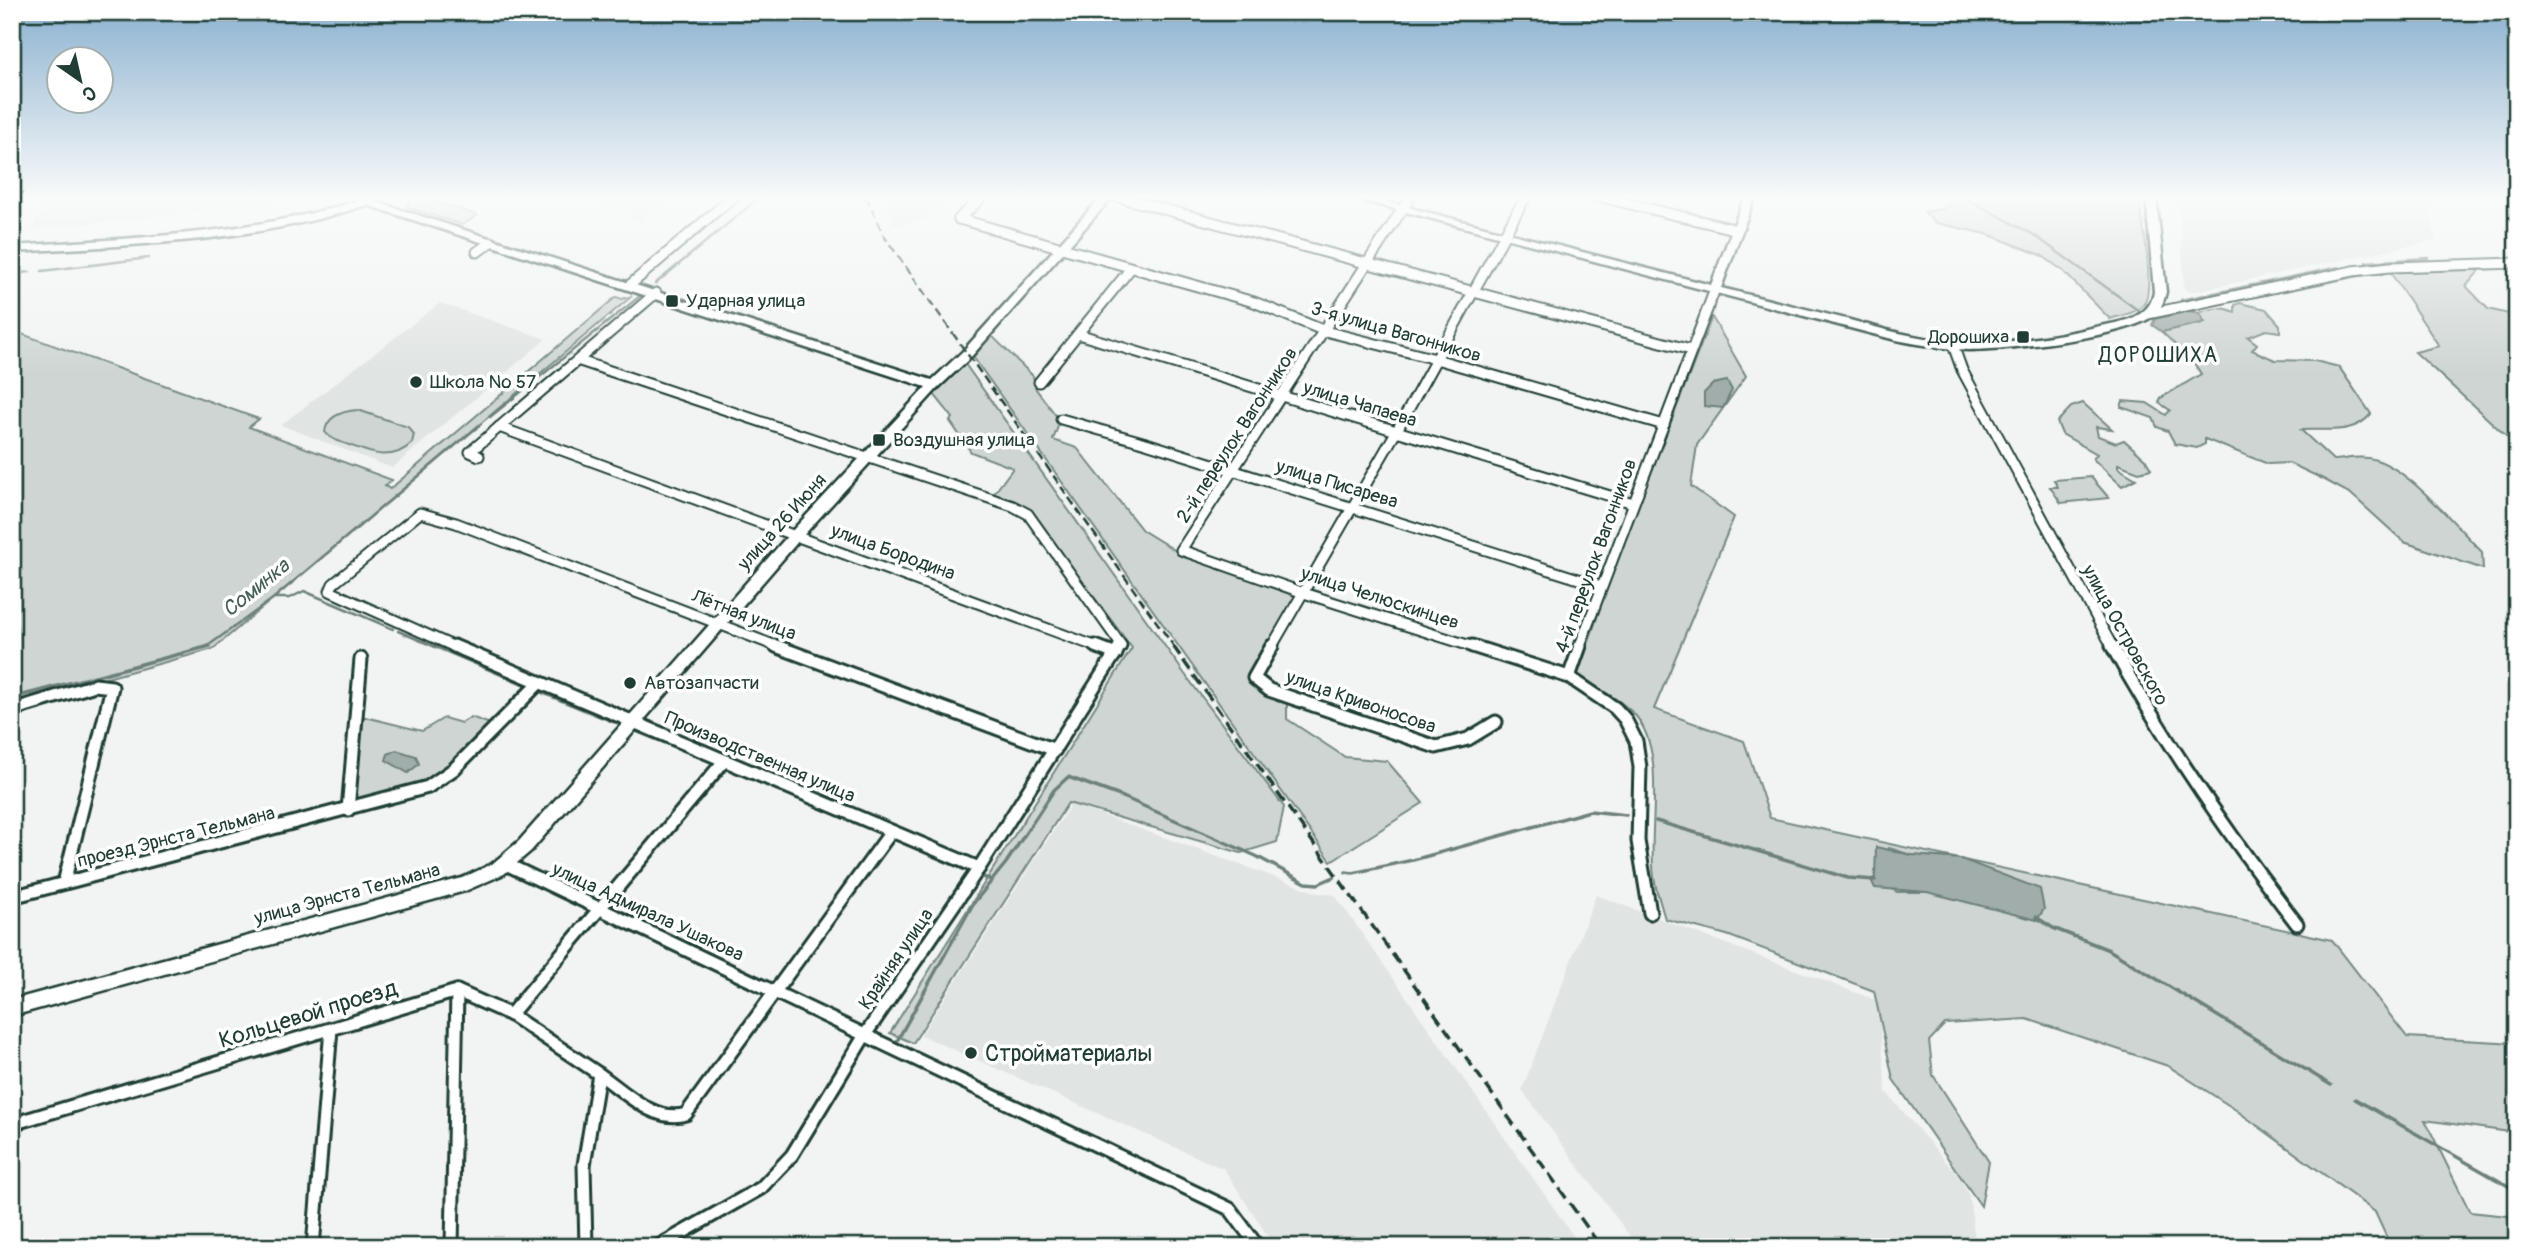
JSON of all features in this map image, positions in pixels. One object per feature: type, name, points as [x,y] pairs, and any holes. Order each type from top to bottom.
[{"type":"street","points":[[532,255],[934,385]]},
{"type":"street","points":[[630,285],[665,255]]},
{"type":"street","name":"улица 26 Июня","points":[[632,721],[796,535],[934,385],[966,355],[1056,255]]},
{"type":"street","name":"3-я улица Вагонников","points":[[1085,255],[1254,302],[1325,331],[1436,359],[1664,425]]},
{"type":"street","points":[[1332,255],[1691,350]]},
{"type":"street","name":"2-й переулок Вагонников","points":[[1181,550],[1372,255]]},
{"type":"street","points":[[1304,593],[1354,508],[1493,255]]},
{"type":"street","points":[[1581,255],[1896,336],[1953,345],[1985,345],[2089,331],[2148,314],[2353,271],[2517,262]]},
{"type":"street","name":"4-й переулок Вагонников","points":[[1650,913],[1638,841],[1640,766],[1636,741],[1625,719],[1615,708],[1569,677],[1601,586],[1728,255]]},
{"type":"street","points":[[2148,314],[2157,304],[2160,294],[2156,255]]},
{"type":"street","points":[[1039,382],[1131,268]]},
{"type":"street","points":[[479,457],[470,452],[580,361],[656,293]]},
{"type":"street","name":"улица Чапаева","points":[[1078,334],[1633,503]]},
{"type":"street","name":"улица Островского","points":[[1953,345],[1962,370],[2153,721],[2233,841],[2297,924]]},
{"type":"street","points":[[580,361],[868,456],[1013,506],[1028,514],[1119,649]]},
{"type":"street","name":"улица Писарева","points":[[1061,419],[1601,586]]},
{"type":"street","name":"улица Бородина","points":[[499,428],[1119,649]]},
{"type":"street","name":"Лётная улица","points":[[335,594],[330,591],[333,584],[420,513],[456,523],[1055,750]]},
{"type":"street","name":"улица Челюскинцев","points":[[1181,550],[1304,593],[1569,677]]},
{"type":"street","name":"улица Кривоносова","points":[[1304,593],[1254,678],[1269,690],[1436,747],[1457,745],[1475,738],[1496,722]]},
{"type":"street","name":"Производственная улица","points":[[335,594],[538,684],[979,868]]},
{"type":"street","name":"Крайняя улица","points":[[657,1247],[761,1188],[792,1155],[865,1035],[979,868],[1119,649]]},
{"type":"street","points":[[348,810],[361,659]]},
{"type":"street","name":"проезд Эрнста Тельмана","points":[[12,897],[428,787],[441,780],[538,684]]},
{"type":"street","points":[[12,710],[95,685],[112,687],[64,883]]},
{"type":"street","name":"улица Эрнста Тельмана","points":[[12,1008],[482,877],[506,864],[526,846],[632,721]]},
{"type":"street","points":[[510,1015],[724,761]]},
{"type":"street","points":[[452,1247],[457,991],[467,993],[510,1015],[661,1116],[674,1118],[686,1114],[891,832]]},
{"type":"street","name":"улица Адмирала Ушакова","points":[[506,864],[1230,1209],[1258,1247]]},
{"type":"street","name":"Кольцевой проезд","points":[[13,1128],[457,991]]},
{"type":"street","points":[[313,1247],[331,1029]]},
{"type":"street","points":[[586,1247],[584,1166],[589,1129],[599,1096],[599,1074]]},
{"type":"shaded area","points":[[2041,255],[2147,255],[2148,284],[2144,304],[2133,312],[2110,319],[2062,270]]},
{"type":"shaded area","points":[[2182,255],[2367,255],[2196,291],[2187,291],[2184,287]]},
{"type":"shaded area","points":[[2481,269],[2466,286],[2488,309],[2517,316],[2517,446],[2415,352],[2439,346],[2390,272]]},
{"type":"shaded area","points":[[632,296],[213,649],[12,704],[12,336],[22,334],[259,419],[249,427],[392,480],[385,486],[390,489],[616,297],[622,299]]},
{"type":"shaded area","name":"Школа № 57","points":[[440,303],[546,339],[392,468],[281,425]]},
{"type":"shaded area","points":[[2240,303],[2266,309],[2280,325],[2280,332],[2266,330],[2248,337],[2257,344],[2252,350],[2275,360],[2315,361],[2339,367],[2371,414],[2356,426],[2338,430],[2301,430],[2333,460],[2371,459],[2403,475],[2432,500],[2482,552],[2483,569],[2404,542],[2351,494],[2289,463],[2268,464],[2205,439],[2205,444],[2197,448],[2175,444],[2168,431],[2157,427],[2153,418],[2121,407],[2123,401],[2147,403],[2166,415],[2170,410],[2159,403],[2161,398],[2201,374],[2194,363],[2162,332],[2203,323],[2199,313],[2208,310],[2221,308],[2235,312],[2235,305]]},
{"type":"shaded area","points":[[2191,311],[2199,313],[2205,322],[2162,332],[2152,325],[2155,319]]},
{"type":"shaded area","points":[[1712,317],[1746,376],[1697,445],[1691,486],[1734,517],[1654,709],[1744,741],[1770,818],[1958,859],[1911,855],[1889,848],[1875,877],[1897,892],[1927,892],[1961,859],[2332,940],[2407,1037],[2517,1043],[2517,1133],[2425,1120],[2470,1212],[2517,1217],[2517,1247],[2391,1247],[2375,1212],[2236,1110],[2168,1066],[2027,1019],[1945,1024],[1929,1041],[1933,1075],[1989,1162],[1981,1206],[1893,1079],[1874,991],[1727,935],[1665,919],[1654,877],[1654,771],[1645,731],[1635,715],[1622,703],[1577,677],[1613,570]]},
{"type":"shaded area","points":[[991,335],[1033,376],[1036,389],[1060,421],[1053,440],[1077,448],[1142,530],[1181,554],[1300,594],[1250,679],[1255,687],[1287,699],[1287,719],[1345,757],[1387,761],[1423,803],[1331,861],[971,354]]},
{"type":"shaded area","points":[[965,364],[1184,673],[1284,807],[1277,842],[1241,853],[1068,803],[913,1043],[890,1033],[1132,648],[1029,510],[993,495],[1013,468],[971,452],[950,421],[953,418],[934,394]]},
{"type":"shaded area","points":[[1727,381],[1732,390],[1723,408],[1704,406],[1704,393],[1713,384]]},
{"type":"shaded area","points":[[2083,403],[2112,429],[2096,427],[2098,436],[2116,443],[2124,440],[2145,459],[2151,469],[2139,472],[2118,464],[2118,468],[2136,479],[2122,486],[2093,459],[2097,454],[2062,434],[2057,422],[2071,407]]},
{"type":"shaded area","points":[[358,410],[408,427],[414,434],[412,443],[397,453],[382,454],[339,442],[325,432],[332,418]]},
{"type":"shaded area","points":[[2091,477],[2109,498],[2061,503],[2050,487],[2058,487],[2054,480]]},
{"type":"shaded area","points":[[357,715],[422,731],[444,718],[461,723],[471,717],[493,725],[451,769],[429,783],[352,806]]},
{"type":"shaded area","points":[[396,750],[416,756],[419,764],[408,773],[386,760],[388,754]]},
{"type":"shaded area","points":[[1071,804],[1318,893],[1335,895],[1581,1247],[1275,1247],[1224,1169],[921,1035]]},
{"type":"shaded area","points":[[1876,847],[1911,855],[1961,859],[2040,889],[2044,909],[2037,920],[1927,892],[1875,888],[1871,880],[1875,877]]},
{"type":"shaded area","points":[[1596,895],[1878,1001],[1886,1092],[1960,1178],[1969,1196],[1976,1247],[1638,1247],[1522,1090]]},
{"type":"waterway","name":"Соминка","points":[[655,284],[690,255]]},
{"type":"waterway","points":[[2061,255],[2139,311]]},
{"type":"waterway","points":[[42,271],[149,258]]},
{"type":"waterway","points":[[2366,262],[2428,258]]},
{"type":"waterway","points":[[2181,300],[2339,267]]},
{"type":"waterway","points":[[12,274],[30,272]]},
{"type":"waterway","points":[[2193,312],[2199,308],[2373,273],[2382,274]]},
{"type":"waterway","name":"Соминка","points":[[490,417],[640,296]]},
{"type":"waterway","name":"Соминка","points":[[274,598],[481,424]]},
{"type":"waterway","points":[[274,598],[290,598],[304,591],[393,629]]},
{"type":"waterway","name":"Соминка","points":[[206,647],[274,598]]},
{"type":"waterway","points":[[398,631],[438,648]]},
{"type":"waterway","points":[[434,646],[531,687]]},
{"type":"waterway","name":"Соминка","points":[[12,698],[206,647]]},
{"type":"waterway","points":[[536,690],[614,722]]},
{"type":"waterway","points":[[638,732],[718,764]]},
{"type":"waterway","points":[[897,1041],[973,904],[1006,863],[1054,790],[1068,777],[1123,797],[1256,856],[1306,883],[1318,884],[1334,877]]},
{"type":"waterway","points":[[819,806],[883,834]]},
{"type":"waterway","points":[[1346,872],[1353,873],[1413,860],[1590,811],[1626,815]]},
{"type":"waterway","points":[[1656,821],[1848,878],[1875,880]]},
{"type":"waterway","points":[[892,838],[965,870]]},
{"type":"waterway","points":[[980,876],[992,880]]},
{"type":"waterway","points":[[2036,917],[2053,928],[2109,950],[2331,1085]]},
{"type":"waterway","points":[[2355,1099],[2517,1191]]},
{"type":"railway","points":[[897,255],[1175,648]]},
{"type":"railway","points":[[1173,646],[1601,1247]]},
{"type":"place","name":"Ударная улица","points":[[672,301]]},
{"type":"place","name":"Дорошиха","points":[[2023,337]]},
{"type":"place","name":"Школа № 57","points":[[416,382]]},
{"type":"place","name":"Воздушная улица","points":[[879,440]]},
{"type":"place","name":"Автозапчасти","points":[[630,683]]},
{"type":"place","name":"Стройматериалы","points":[[971,1053]]},
{"type":"district","name":"ДОРОШИХА","points":[[2159,355]]}]
